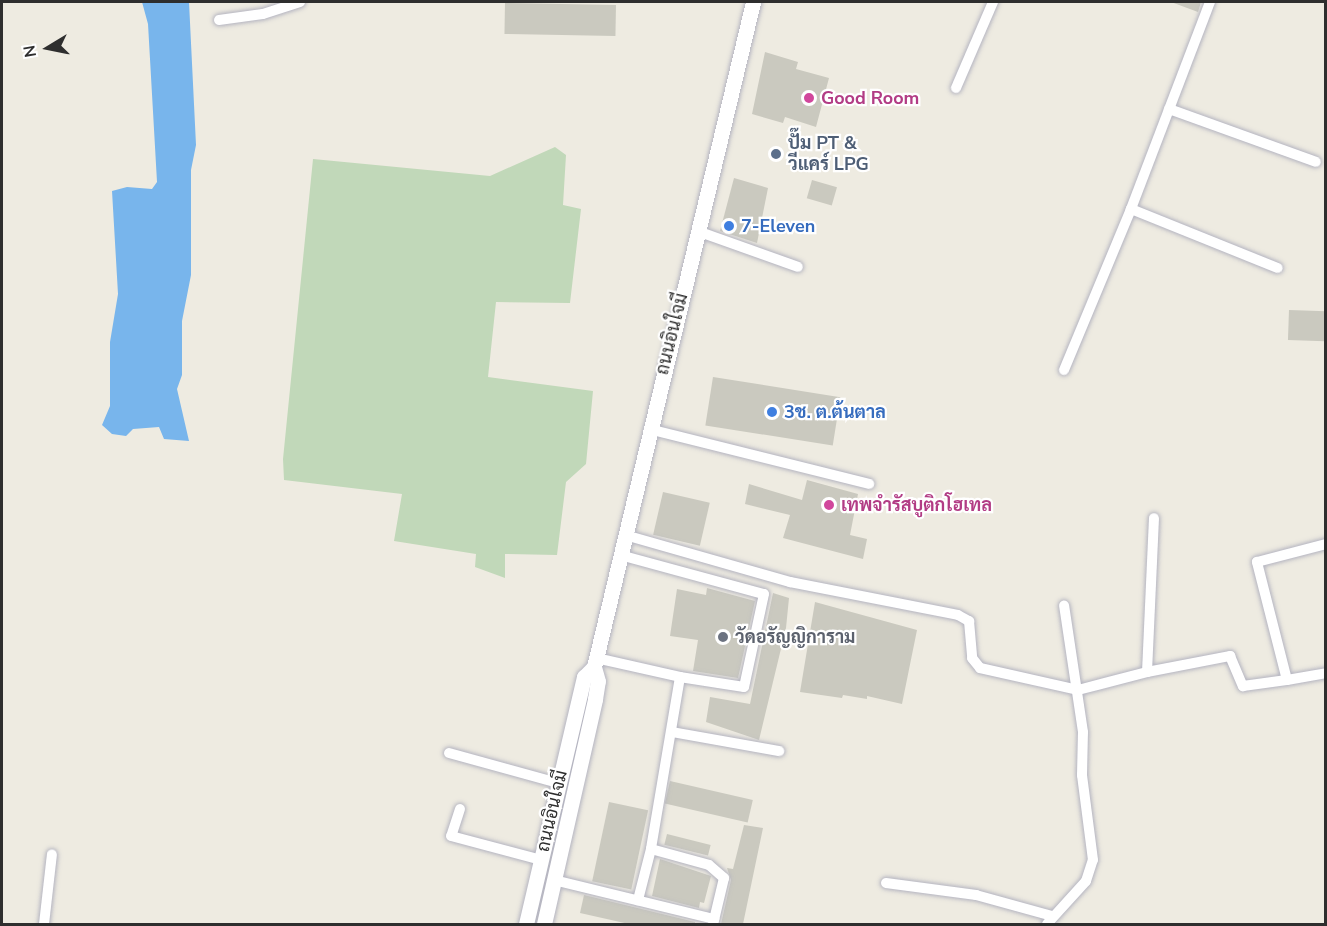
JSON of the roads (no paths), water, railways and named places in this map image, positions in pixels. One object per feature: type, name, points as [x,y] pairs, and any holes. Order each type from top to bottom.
[{"type":"main road","name":"ถนนอินใจมี","points":[[544,924],[595,699],[598,681],[595,663],[649,429],[753,2]]},
{"type":"main road","name":"ถนนอินใจมี","points":[[526,924],[584,676],[595,663]]},
{"type":"street","points":[[219,20],[262,14],[300,2]]},
{"type":"street","points":[[956,87],[993,2]]},
{"type":"street","points":[[1064,370],[1131,209],[1210,2]]},
{"type":"street","points":[[1169,109],[1316,162]]},
{"type":"street","points":[[1131,209],[1278,268]]},
{"type":"street","points":[[697,231],[798,267]]},
{"type":"street","points":[[649,429],[869,483]]},
{"type":"street","points":[[1147,672],[1154,518]]},
{"type":"street","points":[[625,535],[790,582],[958,615],[969,621],[972,658],[980,668],[1078,690],[1147,672],[1230,656],[1243,686],[1326,673]]},
{"type":"street","points":[[1287,680],[1257,562],[1326,544]]},
{"type":"street","points":[[595,663],[744,687],[764,594],[620,555]]},
{"type":"street","points":[[886,883],[976,895],[1050,920],[1086,881],[1093,860],[1078,690],[1064,605]]},
{"type":"street","points":[[638,900],[651,849],[680,677]]},
{"type":"street","points":[[672,732],[779,751]]},
{"type":"street","points":[[449,753],[558,783]]},
{"type":"street","points":[[460,809],[451,836],[541,860]]},
{"type":"street","points":[[554,880],[638,900],[714,922],[724,878],[710,866],[651,849]]},
{"type":"street","points":[[44,924],[52,854]]},
{"type":"water","points":[[142,2],[189,2],[196,145],[191,170],[191,275],[182,321],[182,375],[177,389],[189,441],[164,439],[159,427],[133,429],[126,436],[112,434],[102,425],[110,406],[110,342],[118,294],[112,191],[127,187],[152,189],[157,182],[148,24]]},
{"type":"place","name":"Good Room","points":[[809,98]]},
{"type":"place","name":"ปั๊ม PT & วีแคร์ LPG","points":[[776,154]]},
{"type":"place","name":"7-Eleven","points":[[729,226]]},
{"type":"place","name":"3ช. ต.ต้นตาล","points":[[772,412]]},
{"type":"place","name":"เทพจำรัสบูติกโฮเทล","points":[[829,505]]},
{"type":"place","name":"วัดอรัญญิการาม","points":[[723,637]]}]
